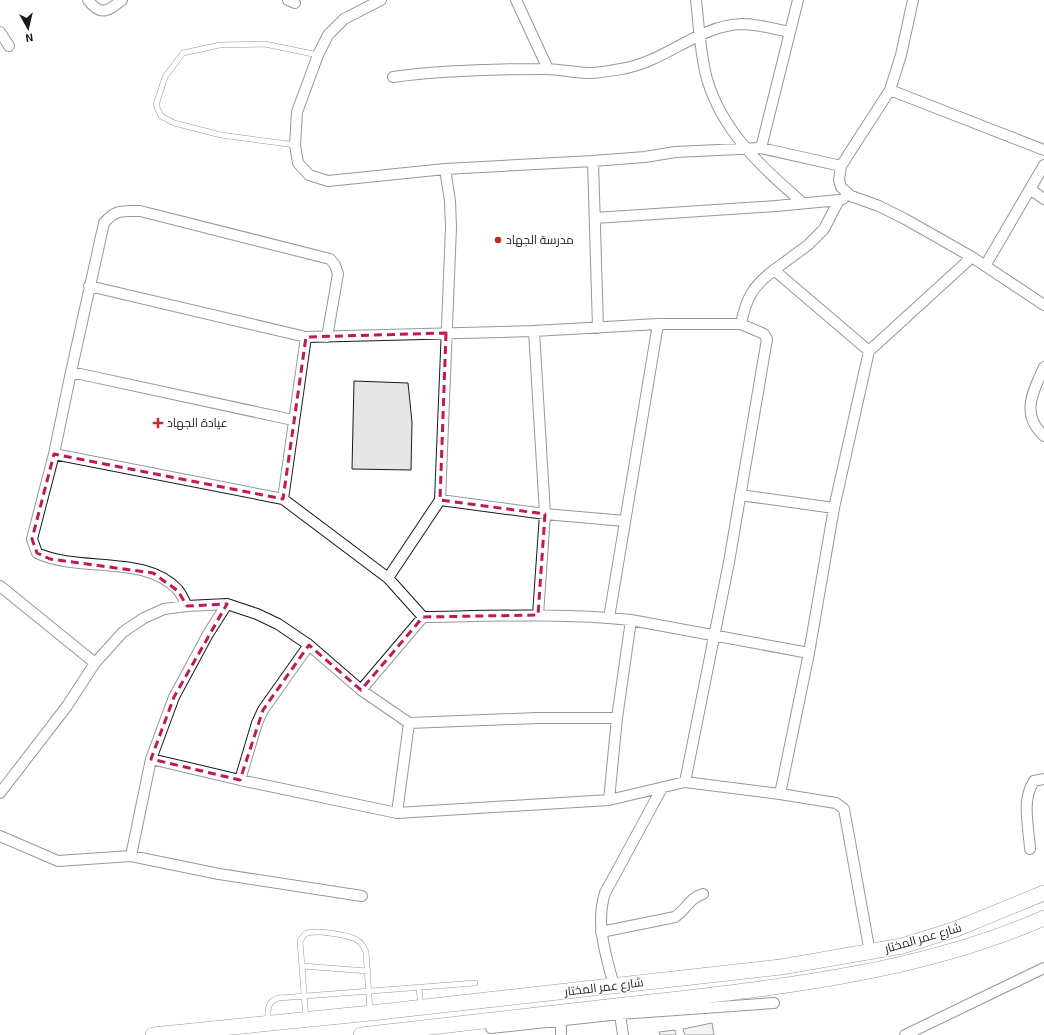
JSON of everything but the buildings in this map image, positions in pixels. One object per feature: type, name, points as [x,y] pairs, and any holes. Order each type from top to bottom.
[{"type":"street","points":[[88,0],[94,8],[103,11],[110,10],[122,0]]},
{"type":"street","points":[[516,0],[548,69]]},
{"type":"street","points":[[696,0],[707,79],[719,109],[744,148],[771,176],[803,203]]},
{"type":"street","points":[[761,148],[798,0]]},
{"type":"street","points":[[913,0],[901,55],[890,90],[840,166],[838,180],[841,187],[851,196],[879,206],[905,218],[972,257],[1044,305]]},
{"type":"street","points":[[378,1],[344,19],[328,35],[318,55],[297,112],[295,145],[298,163],[309,175],[328,181],[445,169],[593,161],[674,152],[744,148],[761,148],[840,166]]},
{"type":"street","points":[[393,77],[451,70],[548,69],[591,73],[628,68],[661,56],[718,28],[742,24],[762,26],[790,32]]},
{"type":"street","points":[[0,32],[9,46]]},
{"type":"street","points":[[890,90],[1044,150]]},
{"type":"street","points":[[593,161],[598,328]]},
{"type":"street","points":[[985,266],[1044,165]]},
{"type":"street","points":[[388,578],[440,500],[451,227],[450,201],[445,169]]},
{"type":"street","points":[[1030,190],[1044,199]]},
{"type":"street","points":[[595,218],[857,198]]},
{"type":"street","points":[[741,324],[745,304],[750,294],[763,278],[808,245],[824,229],[839,200]]},
{"type":"street","points":[[188,606],[178,591],[168,581],[153,574],[132,568],[50,559],[37,553],[32,539],[54,454],[104,222],[113,213],[140,211],[330,259],[336,265],[338,274],[327,337]]},
{"type":"street","points":[[780,794],[809,653],[834,508],[869,351],[972,257]]},
{"type":"street","points":[[774,270],[869,351]]},
{"type":"street","points":[[89,286],[306,337],[446,332],[534,331],[658,324],[741,324],[764,334],[767,339],[715,637],[685,782]]},
{"type":"street","points":[[609,618],[658,324]]},
{"type":"street","points":[[534,331],[545,514],[538,615]]},
{"type":"street","points":[[283,499],[293,420],[306,337]]},
{"type":"street","points":[[1044,367],[1030,398],[1030,410],[1038,431],[1044,436]]},
{"type":"street","points":[[71,372],[293,420]]},
{"type":"street","points":[[54,454],[283,499],[388,578],[423,617]]},
{"type":"street","points":[[740,494],[834,508]]},
{"type":"street","points":[[440,500],[545,514],[625,521]]},
{"type":"street","points":[[0,586],[95,663]]},
{"type":"street","points":[[131,856],[152,759],[177,691],[208,634],[227,604]]},
{"type":"street","points":[[0,793],[67,706],[95,663],[123,632],[144,618],[164,609],[188,606],[227,604],[257,614],[278,624],[309,645],[361,690],[409,723],[537,718],[617,718]]},
{"type":"street","points":[[361,690],[423,617],[538,615],[631,620],[715,637],[809,653]]},
{"type":"street","points":[[608,800],[617,718],[631,620]]},
{"type":"street","points":[[240,780],[257,723],[263,710],[309,645]]},
{"type":"street","points":[[397,813],[409,723]]},
{"type":"street","points":[[152,759],[240,780],[397,813],[608,800],[685,782],[780,794],[836,803],[844,809],[870,953]]},
{"type":"street","points":[[1030,849],[1026,800],[1029,789],[1034,782],[1044,779]]},
{"type":"street","points":[[614,986],[601,932],[601,906],[605,893],[662,788]]},
{"type":"street","points":[[0,836],[58,861],[131,856],[220,874],[362,896]]},
{"type":"street","name":"شارع عمر المختار","points":[[153,1035],[371,1014],[781,967],[870,953],[902,946],[956,930],[1044,893]]},
{"type":"street","points":[[601,932],[675,917],[683,912],[694,896],[703,894]]},
{"type":"street","name":"شارع عمر المختار","points":[[361,1035],[402,1033],[561,1016],[863,973],[958,949],[1043,920]]},
{"type":"street","points":[[905,1035],[1044,968]]},
{"type":"street","points":[[559,992],[561,1035]]},
{"type":"street","points":[[422,1035],[561,1016],[620,1014],[774,1003]]},
{"type":"street","points":[[620,1014],[623,1035]]},
{"type":"lane","points":[[295,145],[221,135],[174,122],[161,116],[156,105],[164,77],[183,53],[220,45],[265,44],[318,55]]},
{"type":"lane","points":[[306,1020],[300,941],[305,934],[313,931],[352,937],[360,942],[366,952],[371,1014]]},
{"type":"lane","points":[[302,966],[368,971]]},
{"type":"lane","points":[[268,1024],[268,1006],[272,1000],[278,998],[475,984]]},
{"type":"lane","points":[[419,988],[421,1008]]},
{"type":"highlighted area","points":[[446,333],[440,500],[545,514],[538,615],[423,617],[361,690],[309,645],[263,710],[240,780],[151,759],[174,697],[227,604],[187,606],[178,591],[153,573],[50,559],[37,553],[32,539],[54,454],[283,499],[306,337]]},
{"type":"place","name":"مدرسة الجهاد","points":[[498,240]]},
{"type":"place","name":"عيادة الجهاد","points":[[158,423]]}]
